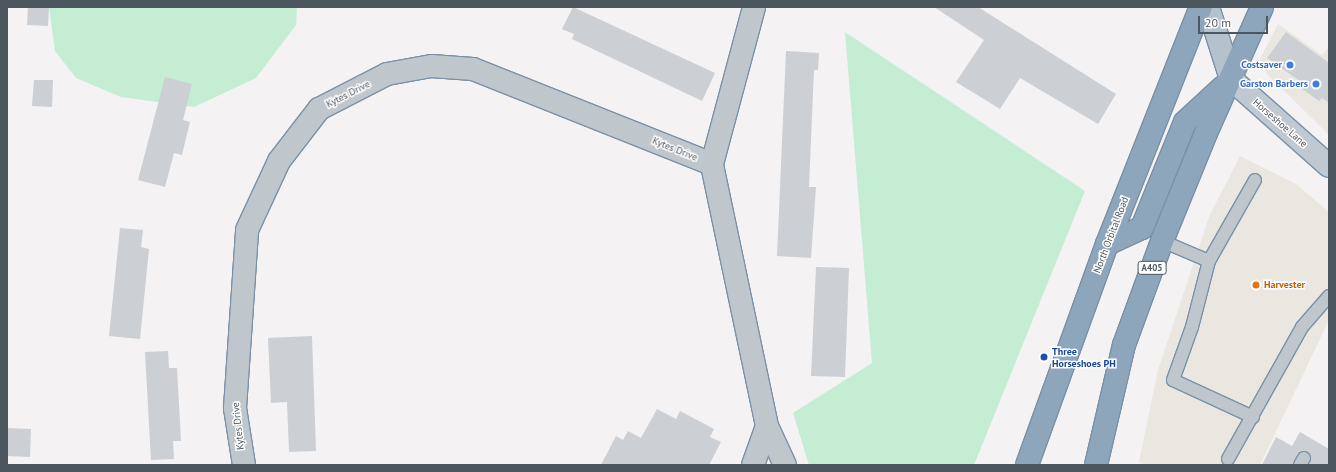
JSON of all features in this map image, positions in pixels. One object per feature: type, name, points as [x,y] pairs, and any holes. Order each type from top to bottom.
[{"type":"highway","name":"North Orbital Road","points":[[1027,465],[1107,244],[1201,7]]},
{"type":"highway","name":"A405","points":[[1096,465],[1124,345],[1162,241],[1262,7]]},
{"type":"highway","points":[[1107,244],[1142,228],[1185,122],[1231,79]]},
{"type":"main road","points":[[1208,7],[1231,79]]},
{"type":"street","name":"Kytes Drive","points":[[754,7],[712,164],[767,426],[785,465]]},
{"type":"street","name":"Kytes Drive","points":[[244,465],[235,408],[246,230],[279,161],[320,109],[387,74],[431,66],[473,69],[712,164]]},
{"type":"street","name":"Horseshoe Lane","points":[[1231,79],[1329,166]]},
{"type":"street","points":[[753,465],[767,426]]},
{"type":"lane","points":[[1253,417],[1173,380],[1192,327],[1209,261],[1255,180]]},
{"type":"lane","points":[[1162,241],[1209,261]]},
{"type":"lane","points":[[1228,459],[1253,417],[1302,327],[1329,296]]},
{"type":"shaded area","points":[[1278,24],[1322,55],[1329,47],[1329,135],[1267,74],[1259,61]]},
{"type":"shaded area","points":[[1240,156],[1296,184],[1329,212],[1329,320],[1260,465],[1146,465],[1139,462],[1158,370],[1209,217]]},
{"type":"green space","points":[[49,7],[297,7],[296,25],[256,78],[194,107],[121,97],[76,78],[55,51]]},
{"type":"green space","points":[[845,32],[1085,191],[974,465],[809,465],[793,413],[872,363]]},
{"type":"building","points":[[28,7],[49,7],[48,26],[27,25]]},
{"type":"building","points":[[573,7],[715,73],[702,101],[572,39],[574,34],[562,29]]},
{"type":"building","points":[[934,7],[978,7],[1116,94],[1098,124],[1020,78],[1000,109],[956,82],[984,40]]},
{"type":"building","points":[[1286,32],[1329,63],[1329,103],[1322,98],[1319,101],[1301,88],[1304,84],[1267,58]]},
{"type":"building","points":[[786,51],[819,53],[818,70],[814,70],[809,187],[816,187],[811,258],[777,256]]},
{"type":"building","points":[[165,77],[192,84],[183,120],[190,122],[182,155],[174,153],[165,187],[138,180]]},
{"type":"building","points":[[34,80],[53,80],[52,107],[32,106]]},
{"type":"building","points":[[120,228],[143,230],[141,247],[149,249],[140,339],[109,336]]},
{"type":"building","points":[[816,267],[849,268],[845,377],[811,376]]},
{"type":"building","points":[[312,336],[316,451],[289,452],[287,402],[271,403],[268,338]]},
{"type":"building","points":[[168,351],[169,368],[177,368],[181,441],[173,441],[174,459],[151,460],[145,352]]},
{"type":"building","points":[[657,409],[676,419],[680,411],[714,429],[710,437],[721,442],[709,465],[601,465],[616,436],[623,440],[628,431],[641,438]]},
{"type":"building","points":[[7,428],[31,429],[30,457],[7,456]]},
{"type":"building","points":[[1300,432],[1329,449],[1329,465],[1309,465],[1311,455],[1304,451],[1298,454],[1293,465],[1262,465],[1276,437],[1292,446]]},
{"type":"place","name":"Costsaver","points":[[1290,65]]},
{"type":"place","name":"Garston Barbers","points":[[1316,84]]},
{"type":"place","name":"Harvester","points":[[1256,285]]},
{"type":"place","name":"Three Horseshoes PH","points":[[1044,357]]}]
